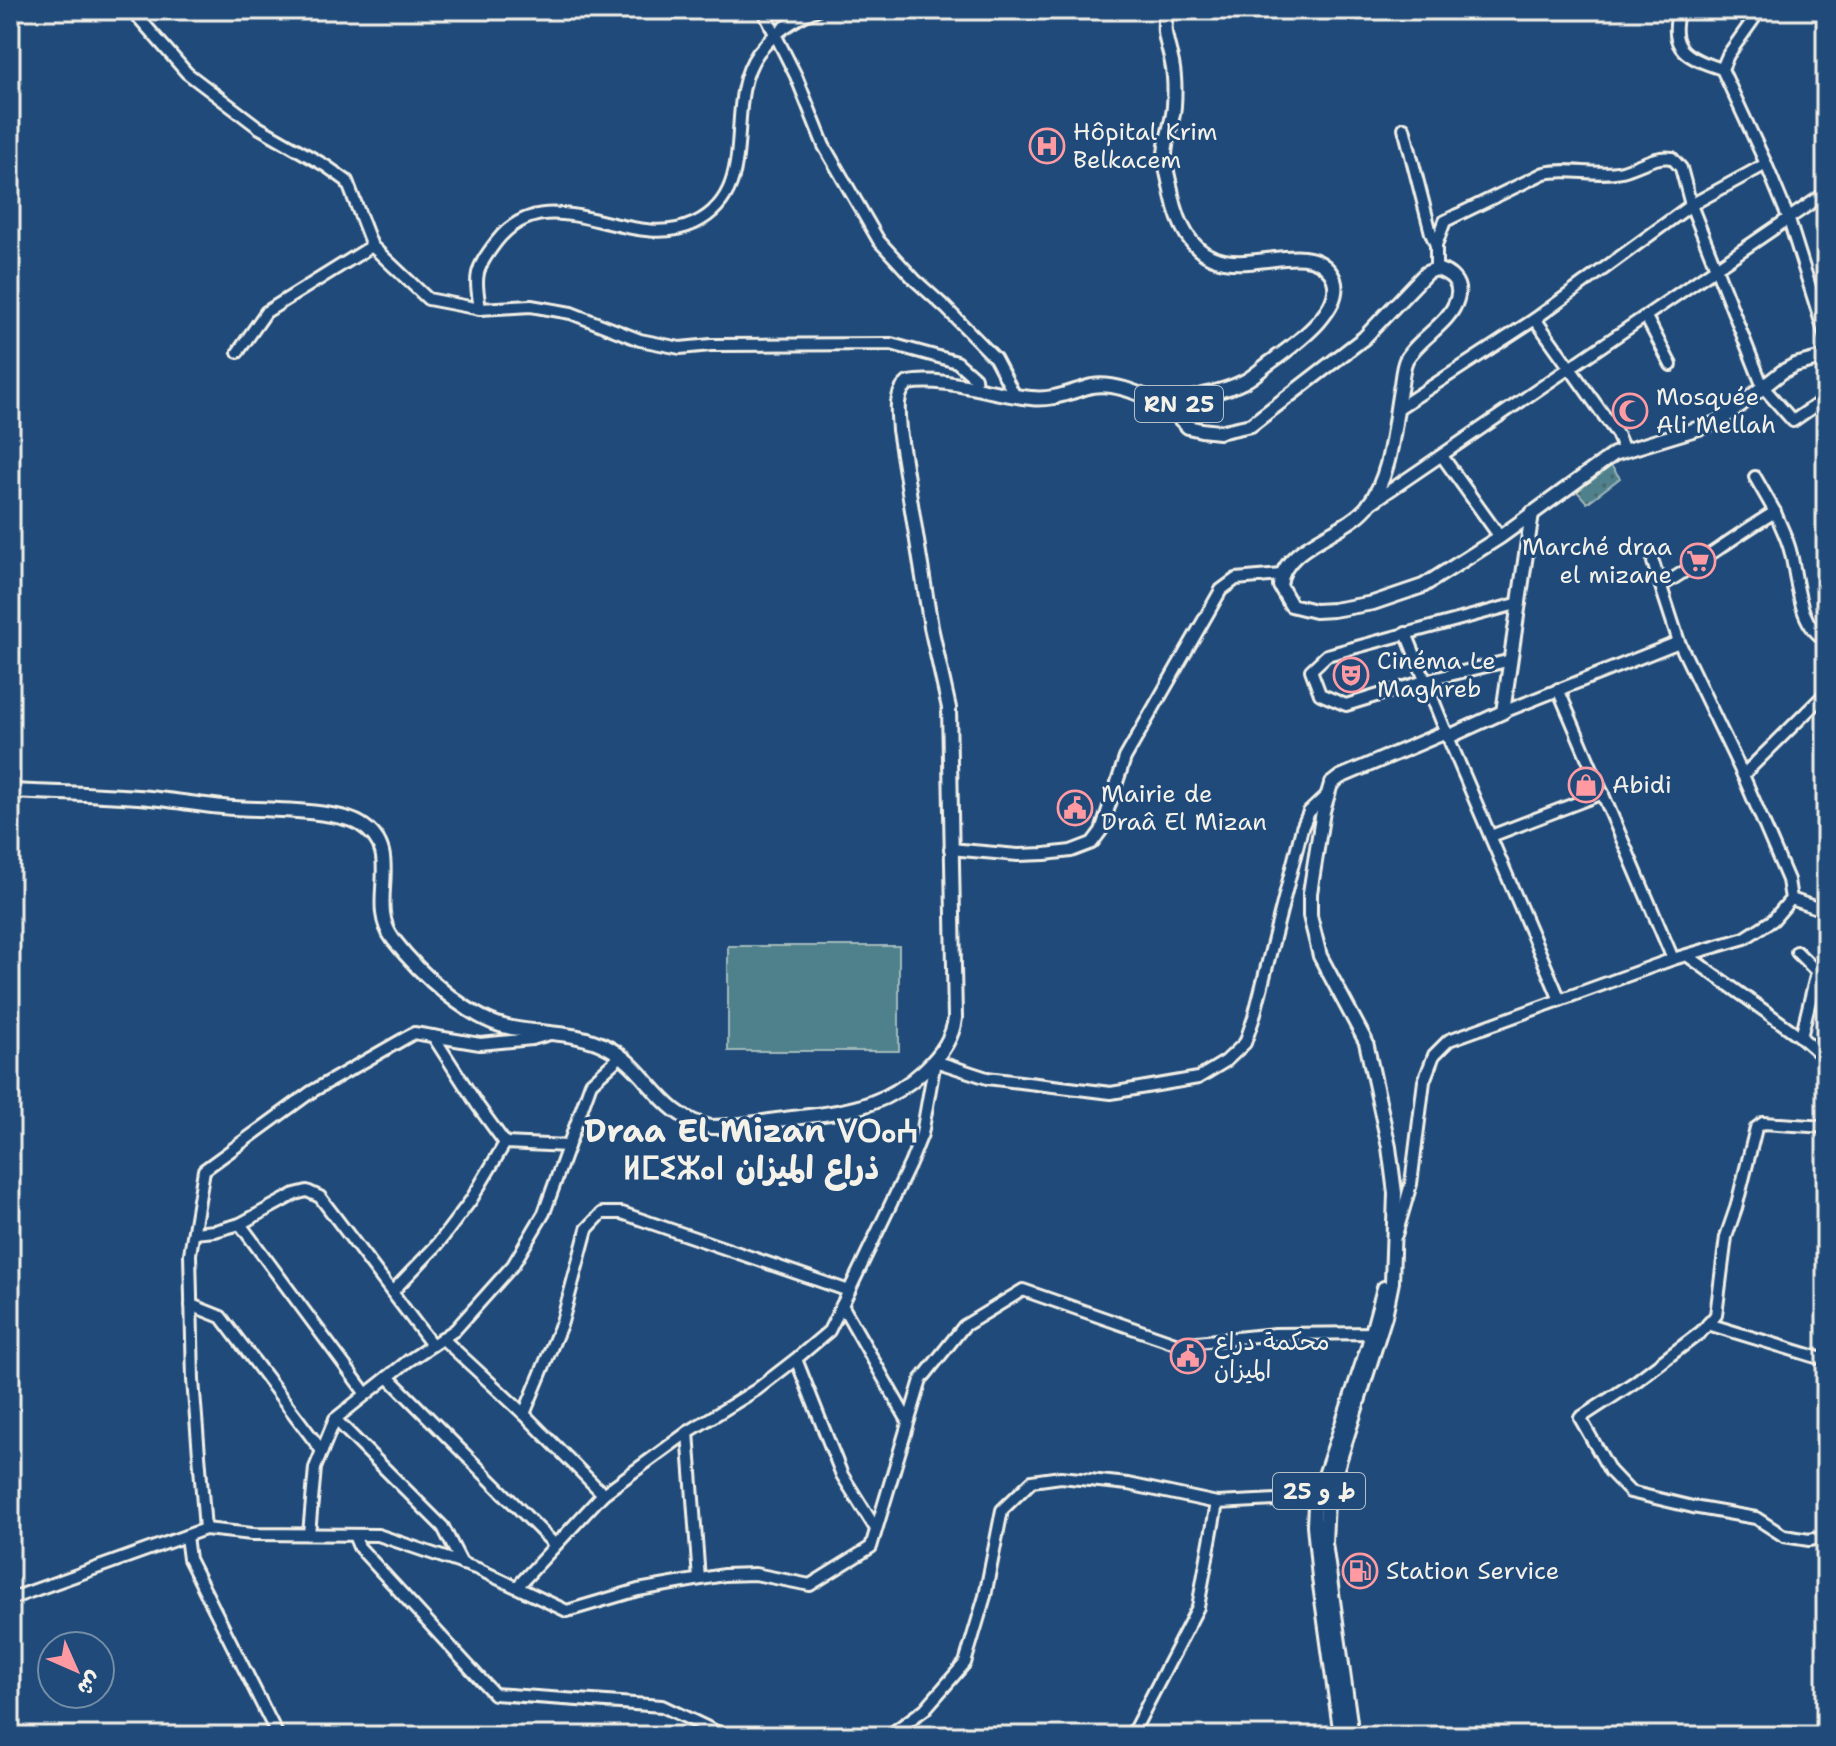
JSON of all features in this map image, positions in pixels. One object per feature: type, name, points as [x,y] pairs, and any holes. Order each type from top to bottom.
[{"type":"main road","name":"RN 25","points":[[1167,10],[1164,40],[1172,61],[1175,86],[1174,112],[1165,159],[1178,220],[1186,235],[1199,249],[1217,259],[1250,263],[1299,257],[1316,261],[1330,272],[1336,285],[1326,313],[1291,347],[1244,382],[1185,400],[1176,409],[1177,416],[1188,427],[1219,432],[1251,425],[1364,338],[1426,273],[1436,269]]},
{"type":"main road","points":[[1436,269],[1454,278],[1458,287],[1457,299],[1452,310],[1406,360],[1386,468],[1368,505],[1351,521],[1295,555],[1284,566],[1280,586],[1291,605],[1315,611],[1333,610],[1373,603],[1423,586],[1500,537],[1603,461],[1624,450],[1719,422],[1795,365],[1826,357]]},
{"type":"main road","points":[[10,791],[140,797],[351,819],[367,829],[381,847],[385,863],[381,910],[391,937],[458,1004],[488,1022],[594,1041],[621,1056],[673,1111],[699,1125],[711,1127],[836,1112],[872,1103],[935,1061],[947,1045],[955,1018],[949,708],[931,627],[899,430],[898,400],[904,385],[914,381],[1043,399],[1103,385],[1176,409]]},
{"type":"main road","points":[[1352,1736],[1332,1602],[1324,1518],[1392,1282],[1395,1193],[1366,1042],[1320,956],[1310,916],[1310,893],[1331,784],[1340,777],[1503,712],[1532,513]]},
{"type":"main road","name":"ط و 25","points":[[1341,1736],[1314,1525],[1317,1498],[1376,1333]]},
{"type":"street","points":[[132,10],[187,73],[258,127],[347,181],[372,246],[428,299],[480,309],[531,306],[571,313],[640,340],[680,348],[711,345],[891,344],[957,362],[975,378],[976,388]]},
{"type":"street","points":[[763,10],[796,76],[824,146],[879,241],[995,358],[1014,394]]},
{"type":"street","points":[[480,309],[475,278],[504,232],[525,219],[550,211],[634,230],[669,231],[696,223],[716,208],[729,189],[737,166],[743,94],[757,54],[796,18],[816,10]]},
{"type":"street","points":[[1679,10],[1674,28],[1676,41],[1683,51],[1703,63],[1722,69],[1766,164],[1788,217],[1826,338]]},
{"type":"street","points":[[1722,69],[1728,55],[1760,10]]},
{"type":"street","points":[[1404,128],[1436,245]]},
{"type":"street","points":[[1436,269],[1436,245],[1445,221],[1544,173],[1620,172],[1668,157],[1679,164],[1691,205],[1763,387],[1793,421],[1826,398]]},
{"type":"street","points":[[1397,409],[1535,319],[1691,205],[1766,164]]},
{"type":"street","points":[[1368,505],[1826,193]]},
{"type":"street","points":[[238,352],[266,312],[372,246]]},
{"type":"street","points":[[1646,317],[1671,365]]},
{"type":"street","points":[[1535,319],[1617,434],[1624,450]]},
{"type":"street","points":[[1442,456],[1500,537]]},
{"type":"street","points":[[1755,477],[1775,512],[1791,551],[1809,626],[1826,640]]},
{"type":"street","points":[[1661,586],[1775,512]]},
{"type":"street","points":[[1394,1248],[1411,1184],[1424,1081],[1434,1055],[1449,1040],[1673,959],[1745,938],[1773,920],[1791,899],[1788,880],[1743,775],[1679,642],[1653,562]]},
{"type":"street","points":[[950,849],[1032,854],[1071,851],[1092,843],[1101,831],[1125,758],[1221,590],[1236,579],[1281,575]]},
{"type":"street","points":[[1511,660],[1346,705],[1320,694],[1311,670],[1327,655],[1520,603]]},
{"type":"street","points":[[1406,633],[1560,1000]]},
{"type":"street","points":[[1503,712],[1679,642]]},
{"type":"street","points":[[1558,689],[1673,959]]},
{"type":"street","points":[[1743,775],[1826,693]]},
{"type":"street","points":[[1491,836],[1603,793]]},
{"type":"street","points":[[517,1587],[603,1494],[688,1432],[756,1390],[829,1331],[922,1134],[935,1061],[987,1078],[1111,1093],[1198,1078],[1226,1061],[1245,1043],[1302,828],[1309,812],[1327,795]]},
{"type":"street","points":[[1791,899],[1826,911]]},
{"type":"street","points":[[1797,952],[1817,972],[1801,1037]]},
{"type":"street","points":[[1688,956],[1801,1037],[1826,1059]]},
{"type":"street","points":[[1813,995],[1826,999]]},
{"type":"street","points":[[205,1529],[193,1380],[190,1254],[204,1170],[324,1085],[414,1033],[480,1044],[532,1039],[551,1033]]},
{"type":"street","points":[[433,1036],[505,1143]]},
{"type":"street","points":[[309,1534],[315,1468],[335,1419],[455,1330],[513,1265],[544,1213],[591,1083],[621,1056]]},
{"type":"street","points":[[1826,1127],[1763,1123],[1756,1128],[1726,1237],[1716,1315],[1635,1382],[1580,1418],[1610,1471],[1630,1492],[1756,1518],[1784,1536],[1809,1540],[1826,1537]]},
{"type":"street","points":[[505,1143],[568,1146]]},
{"type":"street","points":[[392,1292],[437,1245],[471,1200],[505,1143]]},
{"type":"street","points":[[194,1233],[240,1224],[295,1194],[307,1191],[320,1197],[392,1292],[437,1342],[524,1414],[603,1494]]},
{"type":"street","points":[[524,1414],[562,1322],[587,1229],[602,1213],[622,1213],[849,1291]]},
{"type":"street","points":[[240,1224],[366,1394]]},
{"type":"street","points":[[10,1599],[205,1529],[252,1534],[378,1535],[462,1564],[567,1611],[638,1590],[724,1575],[755,1574],[810,1585],[871,1547],[921,1380],[964,1326],[1023,1290],[1178,1344],[1275,1334],[1376,1333]]},
{"type":"street","points":[[191,1305],[221,1317],[322,1451]]},
{"type":"street","points":[[842,1305],[908,1421]]},
{"type":"street","points":[[1708,1324],[1826,1360]]},
{"type":"street","points":[[796,1359],[842,1475],[876,1529]]},
{"type":"street","points":[[388,1377],[555,1545]]},
{"type":"street","points":[[335,1419],[443,1527],[462,1564]]},
{"type":"street","points":[[688,1432],[699,1579]]},
{"type":"street","points":[[888,1736],[925,1709],[965,1663],[985,1596],[1002,1510],[1032,1481],[1061,1477],[1114,1483],[1217,1503],[1317,1498]]},
{"type":"street","points":[[1131,1736],[1198,1607],[1217,1503]]},
{"type":"street","points":[[354,1535],[359,1547],[494,1694],[662,1706],[725,1736]]},
{"type":"street","points":[[186,1536],[189,1559],[278,1736]]},
{"type":"green space","points":[[1609,463],[1620,478],[1587,503],[1575,489]]},
{"type":"green space","points":[[728,946],[899,946],[899,1051],[728,1051]]},
{"type":"place","name":"Hôpital Krim Belkacem","points":[[1047,146]]},
{"type":"place","name":"Mosquée Ali Mellah","points":[[1630,411]]},
{"type":"place","name":"Marché draa el mizane","points":[[1698,561]]},
{"type":"place","name":"Cinéma Le Maghreb","points":[[1351,675]]},
{"type":"place","name":"Abidi","points":[[1586,785]]},
{"type":"place","name":"Mairie de Draâ El Mizan","points":[[1075,808]]},
{"type":"place","name":"محكمة دراع الميزان","points":[[1188,1356]]},
{"type":"place","name":"Station Service","points":[[1360,1571]]},
{"type":"district","name":"Draa El Mizan ⴸⵔⴰⵄ ⵍⵎⵉⵣⴰⵏ ذراع الميزان","points":[[751,1150]]}]
